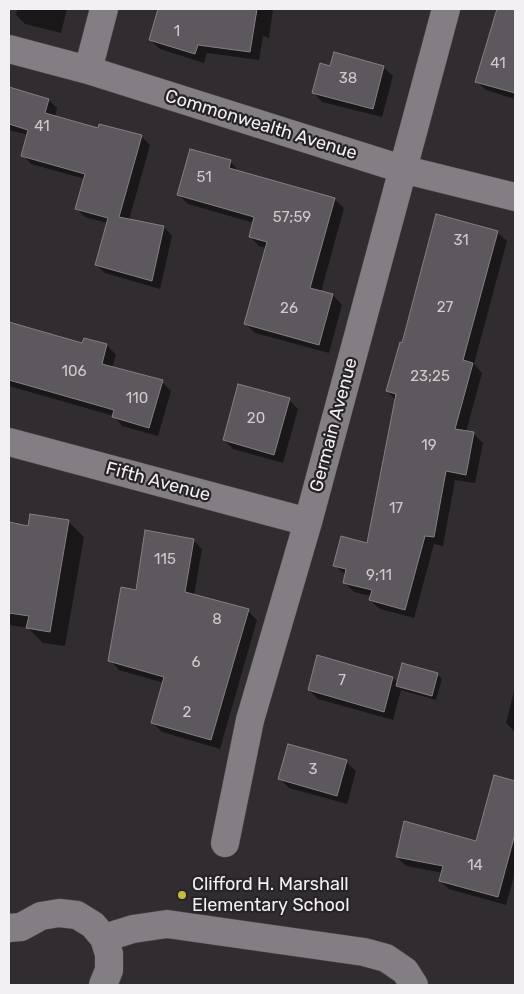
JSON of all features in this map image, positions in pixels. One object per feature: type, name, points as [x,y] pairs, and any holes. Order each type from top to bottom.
[{"type":"street","points":[[88,70],[104,9]]},
{"type":"street","name":"Germain Avenue","points":[[225,843],[250,720],[308,522],[446,9]]},
{"type":"street","name":"Commonwealth Avenue","points":[[9,48],[88,70],[402,169],[515,197]]},
{"type":"street","name":"Fifth Avenue","points":[[9,442],[308,522]]},
{"type":"street","points":[[9,928],[21,927],[41,916],[59,913],[77,915],[93,925],[104,938],[109,954],[109,970],[103,985]]},
{"type":"street","points":[[104,938],[133,929],[167,924],[364,952],[386,958],[405,971],[414,985]]},
{"type":"building","points":[[158,9],[257,9],[250,52],[198,45],[195,54],[149,40]]},
{"type":"building","points":[[497,9],[515,9],[515,93],[475,82]]},
{"type":"building","points":[[334,52],[384,66],[373,109],[312,93],[320,63],[330,66]]},
{"type":"building","points":[[9,87],[49,99],[45,113],[98,128],[99,124],[142,135],[119,217],[164,226],[152,281],[95,265],[108,218],[75,209],[85,174],[21,156],[28,130],[9,124]]},
{"type":"building","points":[[190,149],[231,160],[229,168],[335,198],[310,288],[333,294],[319,345],[244,324],[267,242],[249,237],[254,217],[177,195]]},
{"type":"building","points":[[436,214],[498,231],[463,360],[473,363],[455,429],[474,432],[466,475],[446,471],[434,537],[425,536],[405,610],[369,600],[372,590],[343,583],[346,569],[333,566],[341,536],[367,543],[396,394],[386,391],[400,342],[402,343]]},
{"type":"building","points":[[9,322],[82,343],[84,338],[107,344],[102,364],[163,380],[149,428],[112,417],[114,410],[9,380]]},
{"type":"building","points":[[238,384],[290,398],[274,455],[223,440]]},
{"type":"building","points":[[30,514],[69,520],[50,632],[26,628],[29,616],[9,613],[9,522],[28,526]]},
{"type":"building","points":[[145,530],[194,539],[185,592],[249,609],[211,740],[151,723],[164,677],[108,661],[121,587],[136,590]]},
{"type":"building","points":[[317,655],[393,677],[384,712],[308,690]]},
{"type":"building","points":[[402,663],[438,673],[432,696],[396,686]]},
{"type":"building","points":[[288,744],[347,760],[337,796],[278,779]]},
{"type":"building","points":[[494,775],[515,781],[515,834],[498,897],[439,881],[443,866],[396,857],[404,821],[476,841]]},
{"type":"place","name":"Clifford H. Marshall Elementary School","points":[[182,895]]}]
